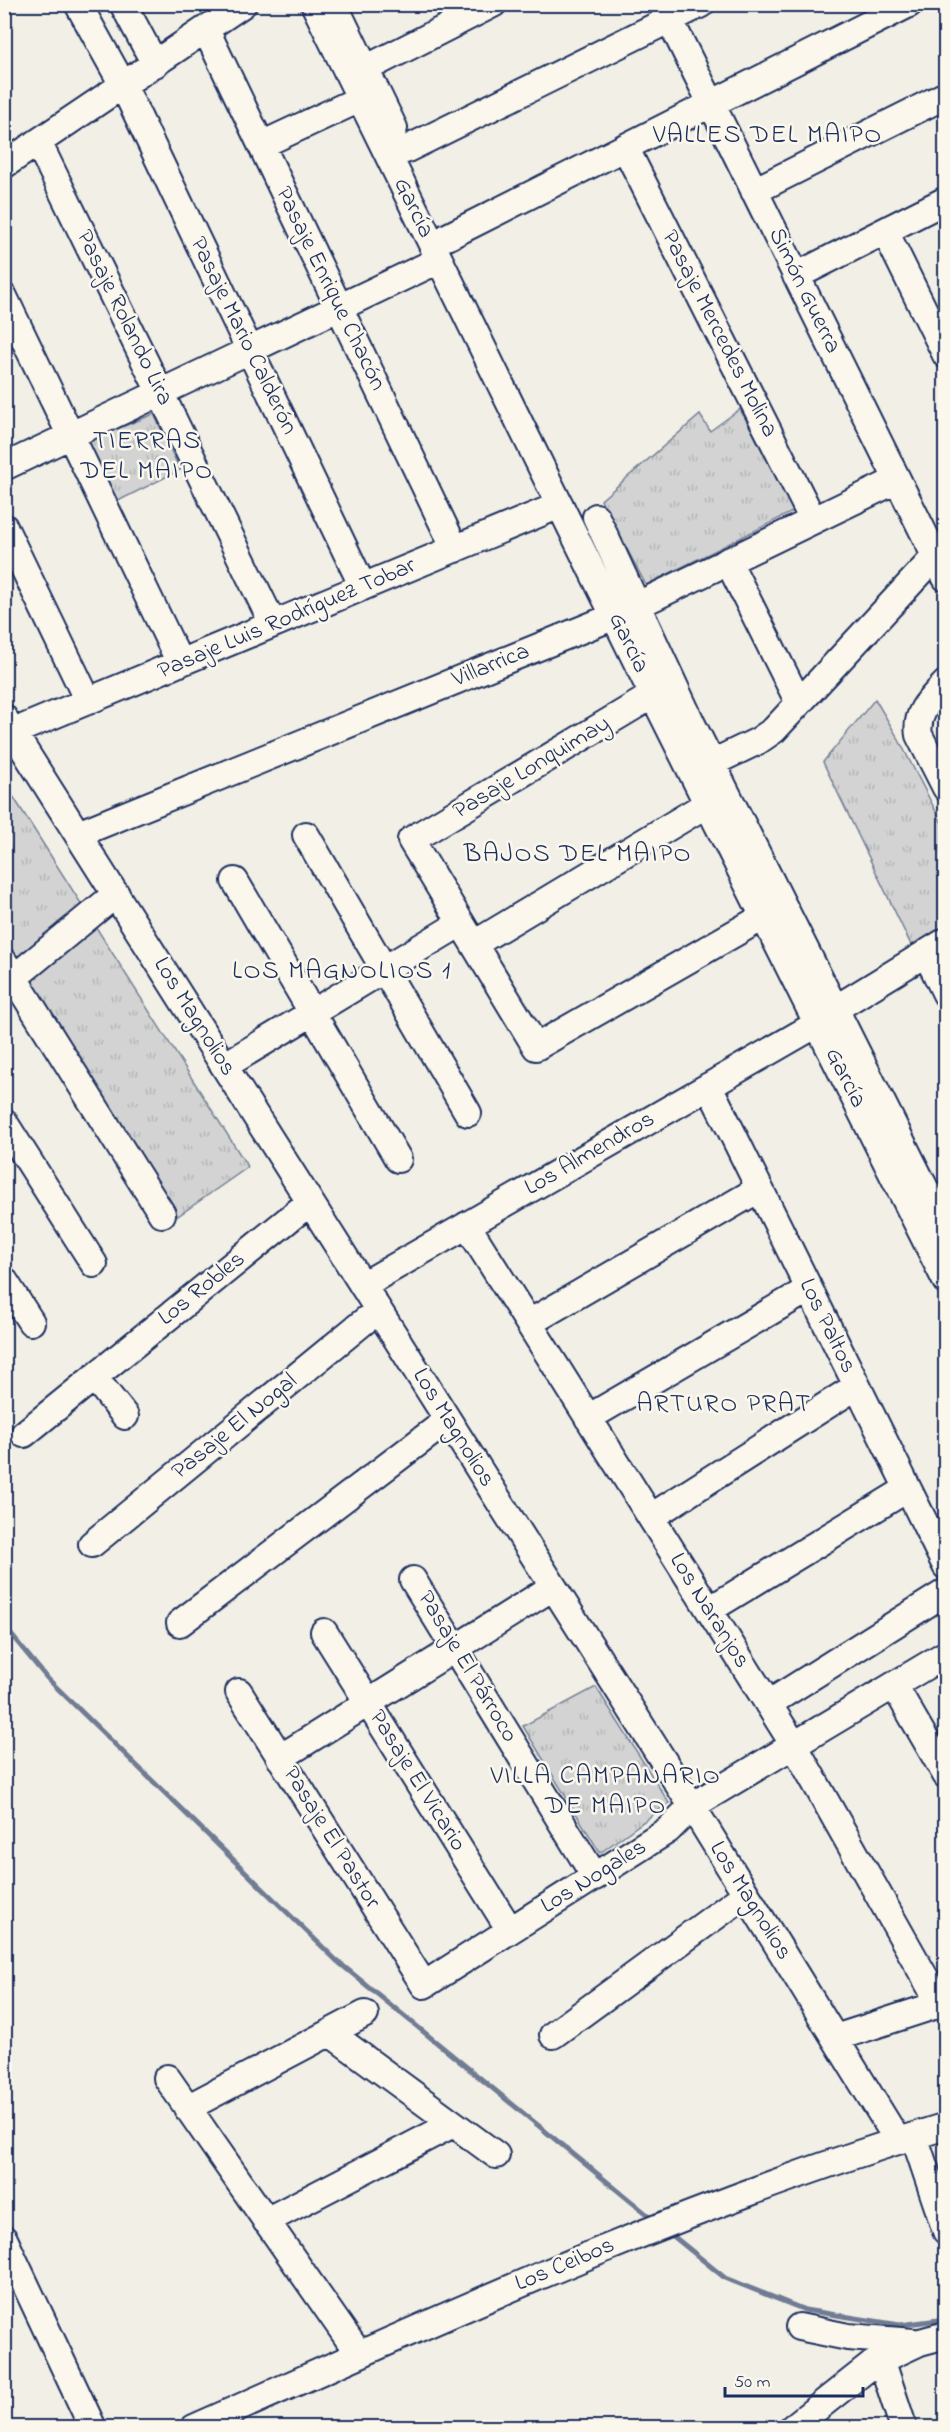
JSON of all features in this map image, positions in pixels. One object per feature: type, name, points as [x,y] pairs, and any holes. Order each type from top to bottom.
[{"type":"street","name":"Pasaje Mario Calderón","points":[[78,4],[123,85],[363,587]]},
{"type":"street","points":[[123,4],[155,64]]},
{"type":"street","points":[[4,165],[243,4]]},
{"type":"street","name":"García","points":[[314,4],[360,99],[507,360]]},
{"type":"street","name":"García","points":[[334,4],[405,150],[443,249],[560,505],[626,610],[712,764],[945,1281]]},
{"type":"street","points":[[365,69],[493,4]]},
{"type":"street","points":[[405,150],[666,12],[701,4]]},
{"type":"street","points":[[4,467],[339,308],[625,147],[909,4]]},
{"type":"street","name":"Simón Guerra","points":[[666,12],[897,480],[942,560]]},
{"type":"street","name":"Pasaje Enrique Chacón","points":[[206,30],[455,549]]},
{"type":"street","points":[[754,191],[945,95]]},
{"type":"street","points":[[261,145],[360,99]]},
{"type":"street","name":"Pasaje Rolando Lira","points":[[38,142],[273,624]]},
{"type":"street","name":"Pasaje Mercedes Molina","points":[[625,147],[813,520]]},
{"type":"street","points":[[796,276],[945,200]]},
{"type":"street","points":[[885,231],[945,355]]},
{"type":"street","points":[[4,297],[180,663]]},
{"type":"street","name":"Villarrica","points":[[78,834],[626,610],[897,480]]},
{"type":"street","name":"Pasaje Luis Rodríguez Tobar","points":[[9,725],[88,701],[560,505]]},
{"type":"street","name":"García","points":[[596,517],[653,695],[764,917],[826,1017],[945,1230]]},
{"type":"street","points":[[4,527],[88,701]]},
{"type":"street","points":[[712,764],[758,741],[774,730],[942,560]]},
{"type":"street","points":[[728,561],[800,703]]},
{"type":"street","points":[[945,683],[921,712],[918,727],[919,735],[945,789]]},
{"type":"street","name":"Pasaje Lonquimay","points":[[468,933],[411,840],[653,695]]},
{"type":"street","name":"Los Magnolios","points":[[9,725],[692,1806],[835,2038],[906,2138],[945,2231]]},
{"type":"street","points":[[224,1066],[384,969],[468,933],[707,804]]},
{"type":"street","points":[[306,835],[468,1113]]},
{"type":"street","points":[[235,881],[398,1159]]},
{"type":"street","points":[[116,894],[8,975],[162,1214]]},
{"type":"street","points":[[468,933],[536,1047],[764,917]]},
{"type":"street","points":[[935,947],[945,994]]},
{"type":"street","name":"Los Almendros","points":[[363,1285],[826,1017],[935,947]]},
{"type":"street","name":"Los Paltos","points":[[709,1086],[945,1566]]},
{"type":"street","points":[[4,1122],[94,1264]]},
{"type":"street","points":[[529,1323],[759,1189]]},
{"type":"street","name":"Los Robles","points":[[24,1434],[310,1202]]},
{"type":"street","name":"Los Naranjos","points":[[467,1225],[794,1745],[943,2003]]},
{"type":"street","points":[[4,1280],[31,1322]]},
{"type":"street","points":[[588,1418],[809,1289]]},
{"type":"street","name":"Pasaje El Nogal","points":[[92,1544],[378,1310]]},
{"type":"street","points":[[94,1377],[125,1416]]},
{"type":"street","points":[[651,1517],[857,1386]]},
{"type":"street","points":[[180,1623],[448,1420]]},
{"type":"street","points":[[709,1610],[907,1489]]},
{"type":"street","name":"Pasaje El Párroco","points":[[413,1580],[595,1877]]},
{"type":"street","points":[[280,1758],[554,1587]]},
{"type":"street","points":[[768,1704],[945,1592]]},
{"type":"street","name":"Pasaje El Vicario","points":[[324,1632],[510,1930]]},
{"type":"street","name":"Los Nogales","points":[[424,1984],[668,1830],[692,1806],[945,1654]]},
{"type":"street","points":[[894,1685],[945,1775]]},
{"type":"street","name":"Pasaje El Pastor","points":[[239,1692],[424,1984]]},
{"type":"street","points":[[553,2035],[746,1894]]},
{"type":"street","points":[[835,2038],[943,2003]]},
{"type":"street","points":[[188,2108],[365,2014]]},
{"type":"street","points":[[330,2032],[496,2155]]},
{"type":"street","points":[[166,2078],[359,2354]]},
{"type":"street","points":[[266,2221],[453,2124]]},
{"type":"street","name":"Los Ceibos","points":[[194,2427],[662,2225],[945,2126]]},
{"type":"street","points":[[4,2239],[93,2427]]},
{"type":"street","points":[[799,2327],[865,2339],[920,2342]]},
{"type":"street","points":[[792,2427],[881,2359],[920,2342],[945,2335]]},
{"type":"street","points":[[881,2359],[903,2426]]},
{"type":"green space","points":[[740,409],[796,510],[646,585],[601,500],[700,415],[710,431]]},
{"type":"green space","points":[[154,414],[180,470],[116,502],[87,441]]},
{"type":"green space","points":[[875,699],[945,829],[945,926],[913,949],[823,762]]},
{"type":"green space","points":[[4,782],[248,1167],[178,1216],[5,948]]},
{"type":"green space","points":[[596,1687],[669,1803],[600,1853],[523,1726]]},
{"type":"waterway","points":[[4,1626],[47,1678],[337,1961],[655,2221]]},
{"type":"waterway","points":[[667,2231],[725,2278],[805,2310],[900,2325],[946,2319]]},
{"type":"district","name":"VALLES DEL MAIPO","points":[[768,136]]},
{"type":"district","name":"TIERRAS DEL MAIPO","points":[[147,457]]},
{"type":"district","name":"BAJOS DEL MAIPO","points":[[578,855]]},
{"type":"district","name":"LOS MAGNOLIOS 1","points":[[342,972]]},
{"type":"district","name":"ARTURO PRAT","points":[[724,1405]]},
{"type":"district","name":"VILLA CAMPANARIO DE MAIPO","points":[[606,1792]]}]
